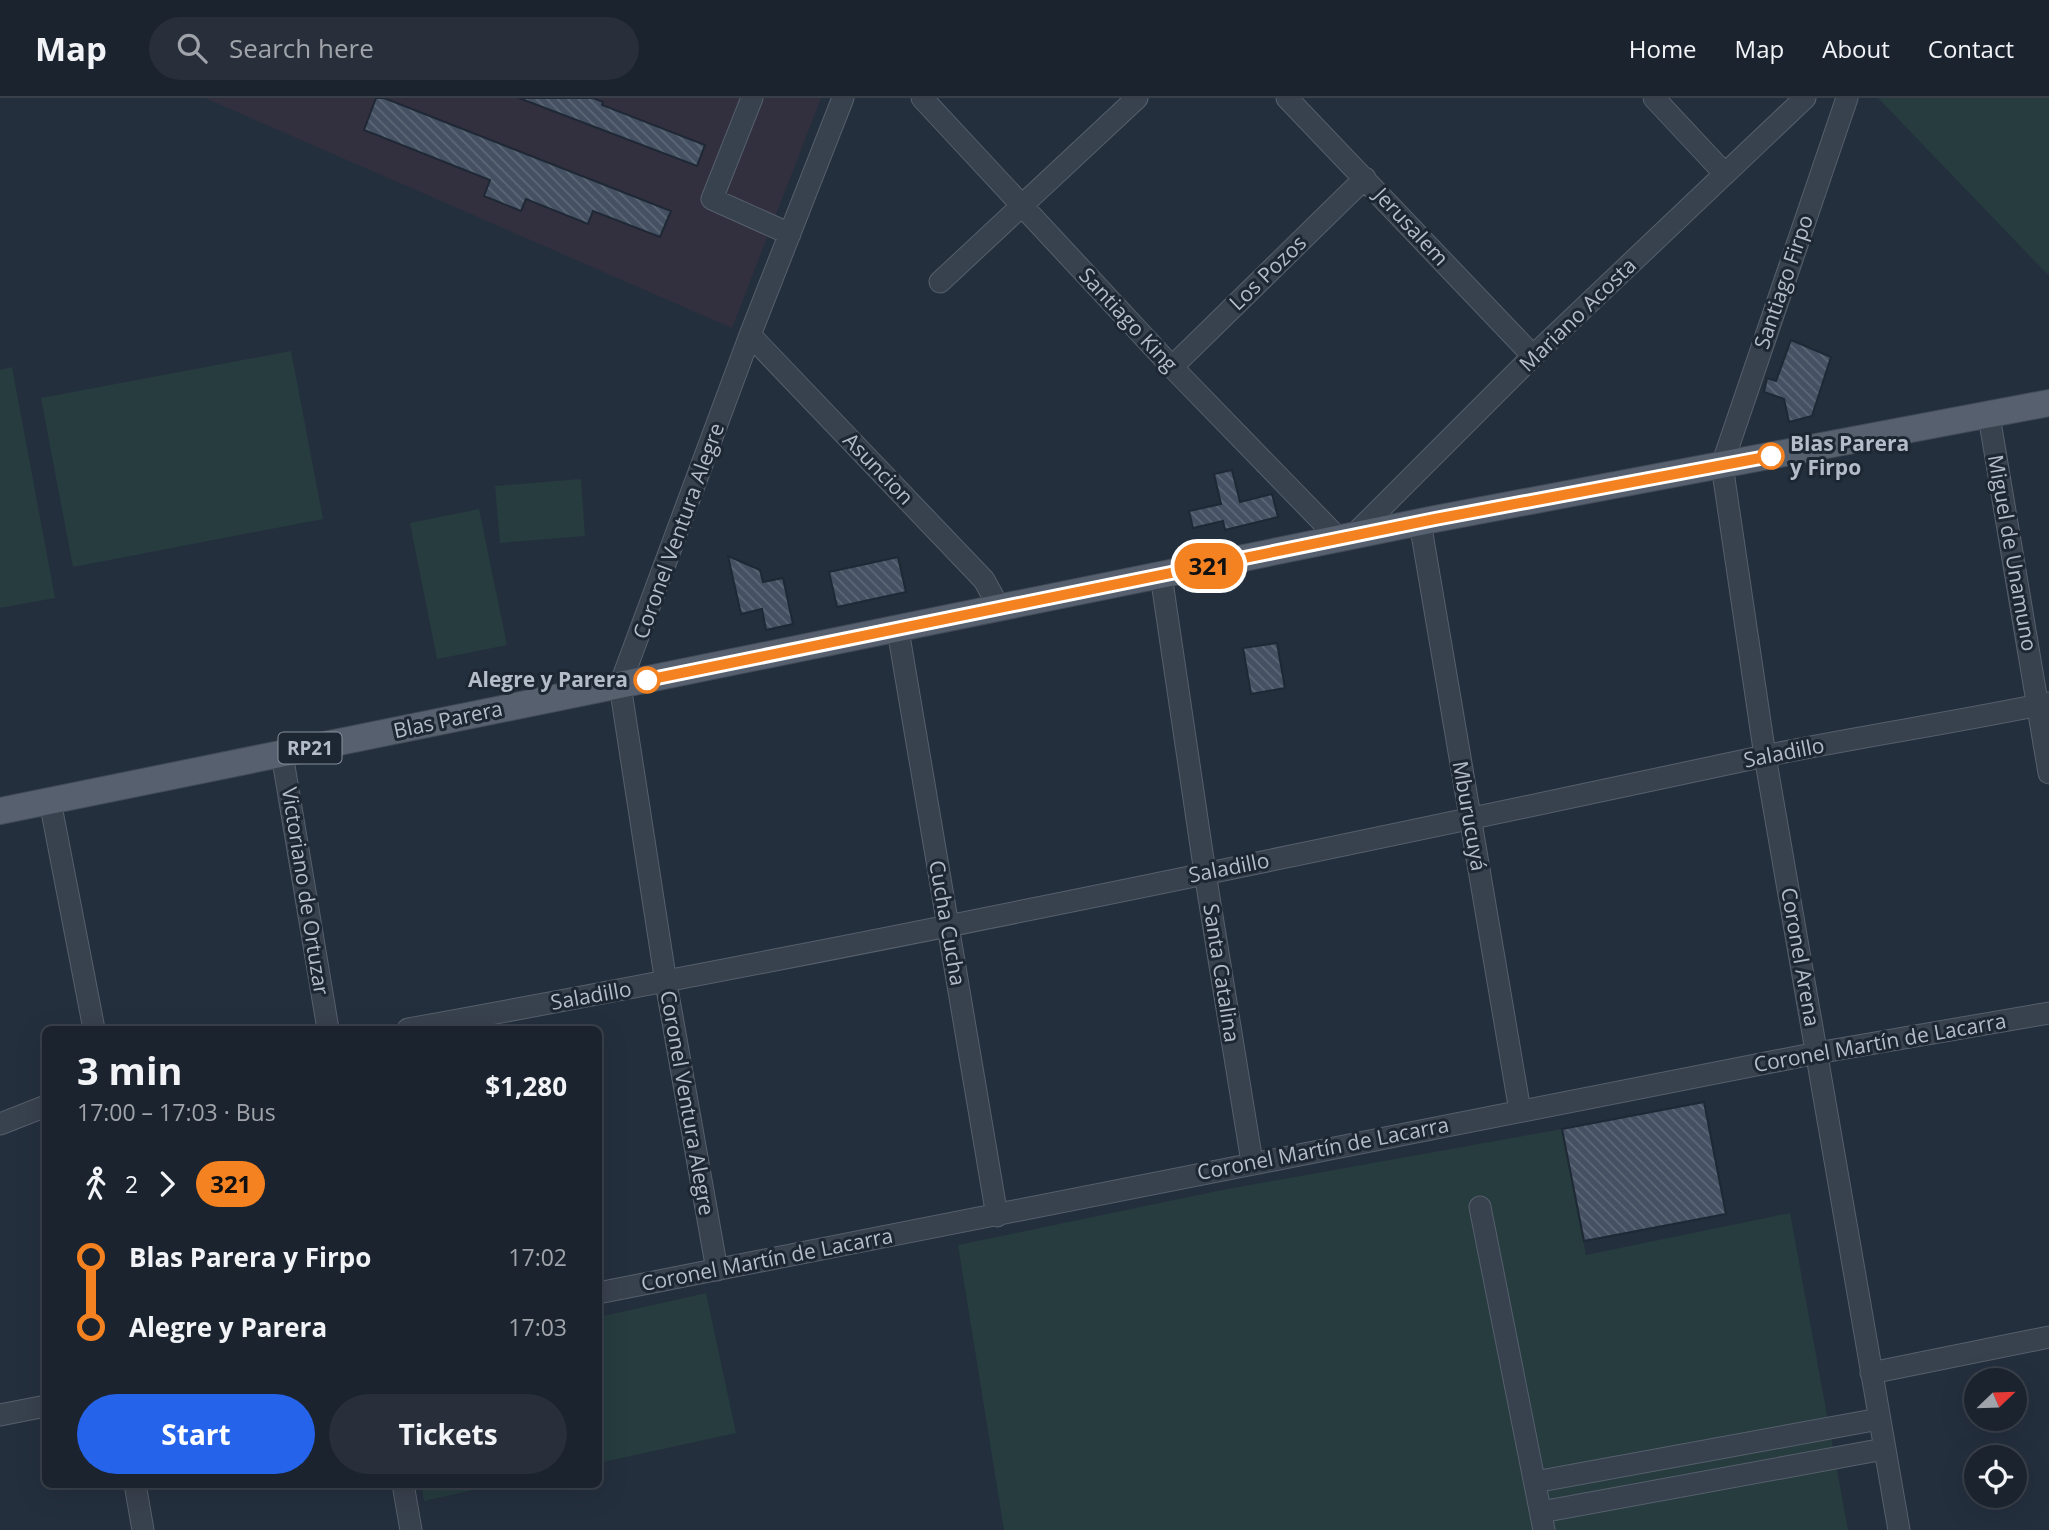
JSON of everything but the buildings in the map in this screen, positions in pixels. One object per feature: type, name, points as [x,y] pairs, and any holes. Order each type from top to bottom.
[{"type":"main road","name":"Blas Parera","points":[[0,811],[1420,522],[1989,416],[2045,399]]},
{"type":"street","points":[[752,98],[712,199],[790,234]]},
{"type":"street","name":"Coronel Ventura Alegre","points":[[717,1269],[666,982],[620,685],[750,335],[843,98]]},
{"type":"street","name":"Santiago King","points":[[922,98],[1172,367],[1346,537]]},
{"type":"street","points":[[940,282],[1137,98]]},
{"type":"street","name":"Jerusalem","points":[[1287,98],[1533,356]]},
{"type":"street","points":[[1654,98],[1725,174]]},
{"type":"street","name":"Mariano Acosta","points":[[1346,537],[1805,98]]},
{"type":"street","name":"Santiago Firpo","points":[[1722,465],[1847,98]]},
{"type":"street","name":"Los Pozos","points":[[1172,367],[1365,178]]},
{"type":"street","name":"Asuncion","points":[[750,335],[984,580],[1000,609]]},
{"type":"street","name":"Miguel de Unamuno","points":[[1989,416],[2043,704],[2049,773]]},
{"type":"street","name":"Coronel Arena","points":[[1722,465],[1765,756],[1899,1530]]},
{"type":"street","name":"Mburucuyá","points":[[1420,522],[1520,1111]]},
{"type":"street","name":"Santa Catalina","points":[[1161,575],[1205,873],[1252,1162]]},
{"type":"street","name":"Cucha Cucha","points":[[898,630],[997,1216]]},
{"type":"street","name":"Saladillo","points":[[424,1026],[666,982],[1470,821],[1765,756],[2043,704]]},
{"type":"street","name":"Victoriano de Ortuzar","points":[[282,754],[327,1026]]},
{"type":"street","points":[[50,801],[93,1026]]},
{"type":"street","name":"Coronel Martín de Lacarra","points":[[602,1292],[997,1216],[1252,1162],[1817,1053],[2049,1013]]},
{"type":"street","points":[[0,1125],[42,1108]]},
{"type":"street","points":[[1480,1207],[1542,1521],[1884,1449]]},
{"type":"street","points":[[1871,1373],[2049,1338]]},
{"type":"street","points":[[0,1415],[42,1407]]},
{"type":"street","points":[[1535,1482],[1879,1419]]},
{"type":"street","points":[[1817,1429],[1823,1461]]},
{"type":"street","points":[[136,1488],[143,1530]]},
{"type":"street","points":[[404,1488],[411,1530]]},
{"type":"shaded area","points":[[205,98],[821,98],[732,328]]},
{"type":"green space","points":[[1878,98],[2049,98],[2049,276]]},
{"type":"green space","points":[[291,351],[323,519],[73,567],[41,398]]},
{"type":"green space","points":[[12,367],[55,598],[0,608],[0,370]]},
{"type":"green space","points":[[581,479],[585,536],[500,543],[495,486]]},
{"type":"green space","points":[[479,509],[507,645],[437,659],[410,523]]},
{"type":"green space","points":[[1562,1129],[1586,1255],[1790,1213],[1848,1530],[1004,1530],[958,1245],[1222,1190]]},
{"type":"green space","points":[[706,1293],[736,1433],[602,1462],[602,1316]]},
{"type":"green space","points":[[422,1488],[482,1488],[424,1501]]},
{"type":"bus line","name":"321","points":[[647,680],[1435,519],[1771,456]]},
{"type":"place","name":"Blas Parera y Firpo","points":[[1771,456]]},
{"type":"place","name":"Alegre y Parera","points":[[647,680]]}]
